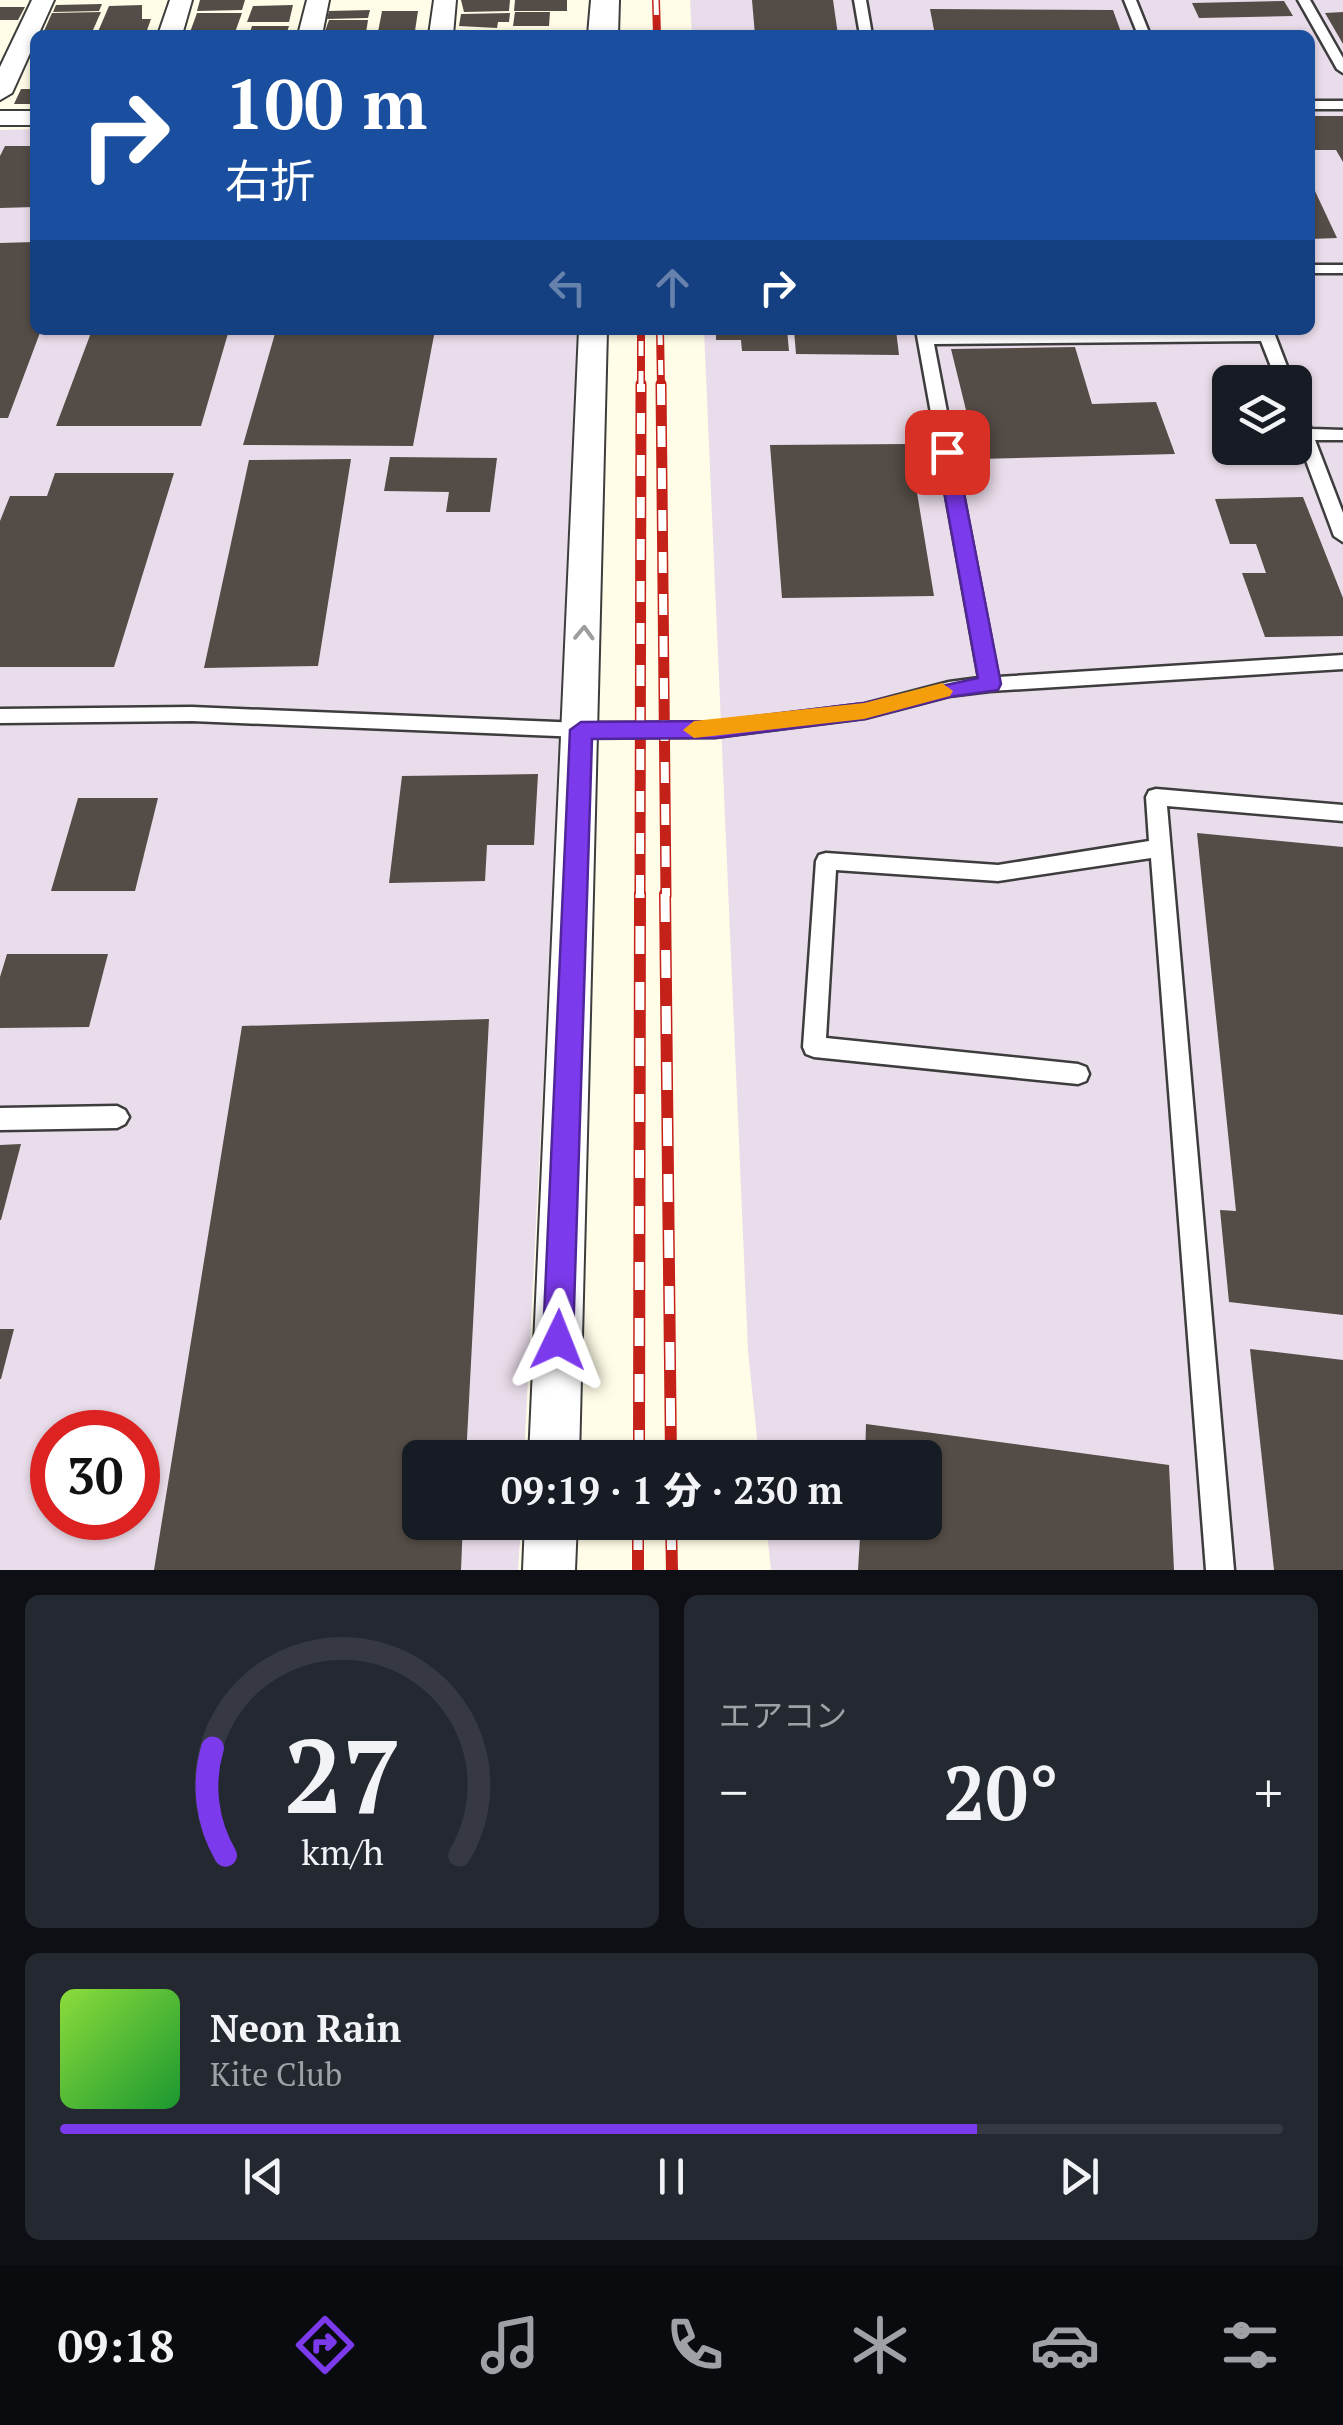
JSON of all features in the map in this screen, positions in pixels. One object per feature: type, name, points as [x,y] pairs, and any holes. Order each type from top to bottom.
[{"type":"street","points":[[0,93],[43,0]]},
{"type":"street","points":[[172,30],[181,0]]},
{"type":"street","points":[[311,30],[318,0]]},
{"type":"street","points":[[442,30],[445,0]]},
{"type":"street","points":[[603,30],[604,0]]},
{"type":"street","points":[[0,118],[30,118]]},
{"type":"street","points":[[555,1440],[593,335]]},
{"type":"street","points":[[550,1570],[551,1540]]},
{"type":"lane","points":[[860,0],[865,30]]},
{"type":"lane","points":[[1130,0],[1142,30]]},
{"type":"lane","points":[[1304,0],[1343,69]]},
{"type":"lane","points":[[1315,105],[1343,105]]},
{"type":"lane","points":[[1315,269],[1343,268]]},
{"type":"lane","points":[[925,335],[990,684]]},
{"type":"lane","points":[[1267,335],[1278,365]]},
{"type":"lane","points":[[1312,434],[1343,435]]},
{"type":"lane","points":[[1312,453],[1343,536]]},
{"type":"lane","points":[[0,716],[192,714],[581,730],[715,730],[864,711],[949,689],[990,684],[1343,662]]},
{"type":"lane","points":[[1220,1570],[1156,797],[1343,813]]},
{"type":"lane","points":[[1078,1074],[814,1048],[826,861],[998,873],[1159,848]]},
{"type":"lane","points":[[0,1119],[117,1117]]},
{"type":"shaded area","points":[[690,0],[1343,0],[1343,1570],[771,1570],[768,1540],[942,1540],[942,1440],[757,1440],[748,1351],[704,335],[1315,335],[1315,30],[692,30]]},
{"type":"shaded area","points":[[30,129],[30,335],[582,335],[525,1440],[402,1440],[402,1540],[520,1540],[518,1570],[0,1570],[0,130]]},
{"type":"building","points":[[200,0],[245,0],[242,10],[197,11]]},
{"type":"building","points":[[461,0],[510,0],[509,11],[464,12]]},
{"type":"building","points":[[515,0],[567,0],[567,11],[514,11]]},
{"type":"building","points":[[752,0],[833,0],[837,30],[755,30]]},
{"type":"building","points":[[1284,1],[1293,16],[1199,18],[1192,3]]},
{"type":"building","points":[[102,4],[99,11],[53,12],[56,5]]},
{"type":"building","points":[[142,5],[142,19],[151,19],[147,30],[99,30],[109,6]]},
{"type":"building","points":[[293,5],[289,22],[247,22],[253,6]]},
{"type":"building","points":[[0,7],[25,7],[18,20],[0,20]]},
{"type":"building","points":[[930,9],[1113,10],[1120,30],[934,30]]},
{"type":"building","points":[[370,10],[368,18],[327,19],[329,11]]},
{"type":"building","points":[[382,11],[418,11],[415,30],[378,30]]},
{"type":"building","points":[[101,12],[93,30],[44,30],[52,13]]},
{"type":"building","points":[[515,12],[550,12],[549,26],[513,26]]},
{"type":"building","points":[[1343,12],[1343,44],[1325,13]]},
{"type":"building","points":[[197,13],[242,13],[236,30],[191,30]]},
{"type":"building","points":[[510,13],[509,22],[498,22],[497,28],[459,26],[461,14]]},
{"type":"building","points":[[329,20],[368,20],[366,30],[325,30]]},
{"type":"building","points":[[252,26],[289,26],[288,30],[251,30]]},
{"type":"building","points":[[21,89],[30,89],[30,104],[14,104]]},
{"type":"building","points":[[1315,116],[1343,116],[1343,162],[1336,150],[1315,150]]},
{"type":"building","points":[[5,146],[30,146],[30,207],[0,208],[0,156]]},
{"type":"building","points":[[1315,191],[1337,238],[1315,239]]},
{"type":"building","points":[[30,242],[30,335],[39,335],[8,418],[0,418],[0,243]]},
{"type":"building","points":[[90,335],[228,335],[201,426],[56,426]]},
{"type":"building","points":[[275,335],[434,335],[413,446],[243,445]]},
{"type":"building","points":[[716,335],[787,335],[789,351],[742,351],[741,340],[716,340]]},
{"type":"building","points":[[794,335],[897,335],[899,355],[796,354]]},
{"type":"building","points":[[1075,347],[1092,404],[1156,402],[1175,454],[978,459],[951,349]]},
{"type":"building","points":[[909,444],[934,596],[782,598],[770,445]]},
{"type":"building","points":[[390,457],[497,458],[490,512],[446,512],[449,492],[384,491]]},
{"type":"building","points":[[351,459],[318,666],[204,668],[249,460]]},
{"type":"building","points":[[55,473],[174,473],[114,667],[0,667],[0,521],[10,496],[47,496]]},
{"type":"building","points":[[1303,497],[1343,598],[1343,636],[1265,637],[1242,573],[1266,573],[1256,544],[1230,544],[1215,499]]},
{"type":"building","points":[[538,774],[534,845],[487,845],[485,881],[389,883],[402,776]]},
{"type":"building","points":[[78,798],[158,798],[135,891],[51,891]]},
{"type":"building","points":[[1197,833],[1343,847],[1343,1315],[1229,1302],[1220,1210],[1236,1211]]},
{"type":"building","points":[[7,954],[108,954],[89,1027],[0,1028],[0,977]]},
{"type":"building","points":[[489,1019],[467,1440],[402,1440],[402,1540],[462,1540],[461,1570],[154,1570],[242,1026]]},
{"type":"building","points":[[21,1144],[1,1220],[0,1220],[0,1145]]},
{"type":"building","points":[[0,1329],[14,1329],[1,1379],[0,1379]]},
{"type":"building","points":[[1250,1349],[1343,1360],[1343,1570],[1274,1570]]},
{"type":"building","points":[[866,1424],[1169,1465],[1174,1570],[858,1570],[860,1540],[942,1540],[942,1440],[866,1440]]},
{"type":"railway","points":[[656,0],[657,30]]},
{"type":"railway","points":[[641,335],[641,384]]},
{"type":"railway","points":[[660,335],[661,386]]},
{"type":"railway","points":[[640,896],[641,384]]},
{"type":"railway","points":[[661,384],[666,896]]},
{"type":"railway","points":[[639,1440],[640,894]]},
{"type":"railway","points":[[665,894],[671,1440]]},
{"type":"railway","points":[[638,1540],[638,1570]]},
{"type":"railway","points":[[671,1540],[672,1570]]},
{"type":"slow traffic","points":[[694,730],[864,711],[942,691]]},
{"type":"route","points":[[558,1340],[581,730],[715,730],[864,711],[949,689],[990,684],[947,452]]}]
